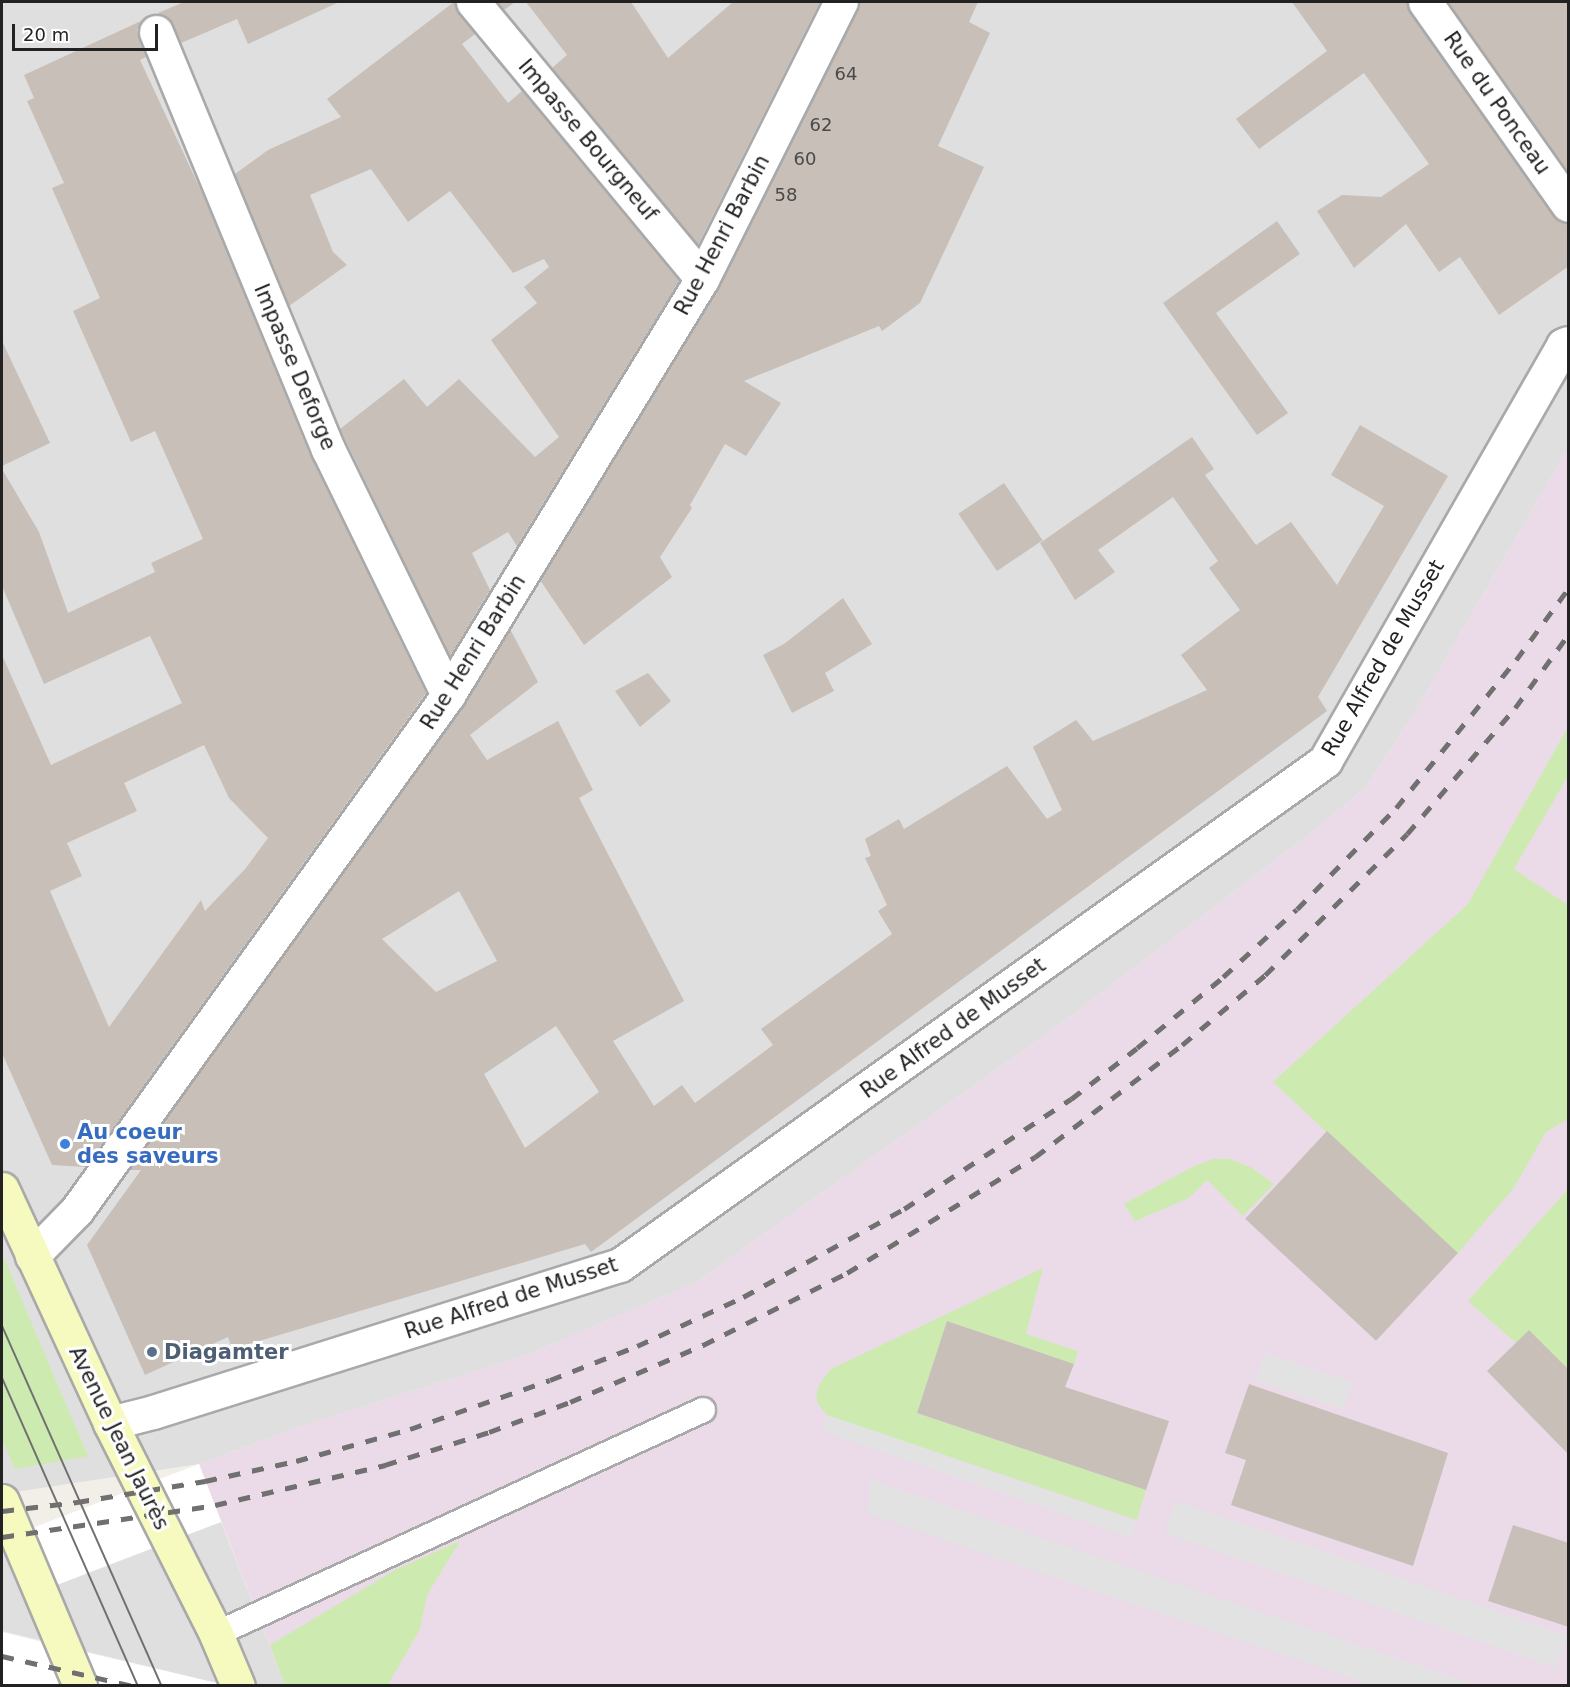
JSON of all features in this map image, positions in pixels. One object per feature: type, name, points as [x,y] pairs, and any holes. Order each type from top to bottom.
[{"type":"main road","name":"Avenue Jean Jaurès","points":[[2,1189],[110,1423],[216,1634],[238,1686]]},
{"type":"main road","points":[[2,1501],[80,1686]]},
{"type":"street","name":"Impasse Bourgneuf","points":[[473,2],[702,279]]},
{"type":"street","name":"Rue Henri Barbin","points":[[32,1256],[77,1210],[448,695],[702,279],[841,2]]},
{"type":"street","name":"Rue du Ponceau","points":[[1425,2],[1569,206]]},
{"type":"street","name":"Impasse Deforge","points":[[156,32],[328,449],[448,695]]},
{"type":"street","name":"Rue Alfred de Musset","points":[[110,1423],[153,1412],[620,1266],[1325,761],[1563,345],[1569,343]]},
{"type":"lane","points":[[216,1634],[703,1410]]},
{"type":"shaded area","points":[[2,2],[1568,2],[1568,448],[1419,705],[1366,787],[1315,830],[1058,1026],[695,1283],[527,1355],[299,1427],[199,1464],[2,1494]]},
{"type":"shaded area","points":[[1568,448],[1568,1685],[285,1685],[199,1464],[299,1427],[527,1355],[695,1283],[1058,1026],[1315,830],[1366,787],[1419,705]]},
{"type":"shaded area","points":[[1264,1353],[1352,1382],[1343,1409],[1255,1381]]},
{"type":"shaded area","points":[[827,1415],[1136,1521],[1131,1538],[821,1431]]},
{"type":"shaded area","points":[[870,1480],[1476,1685],[1372,1685],[869,1514]]},
{"type":"shaded area","points":[[1176,1501],[1567,1636],[1556,1668],[1165,1533]]},
{"type":"shaded area","points":[[221,1522],[285,1685],[225,1685],[2,1631],[2,1553]]},
{"type":"green space","points":[[1568,727],[1568,776],[1514,869],[1568,905],[1568,1119],[1546,1132],[1513,1189],[1457,1254],[1273,1082],[1468,904]]},
{"type":"green space","points":[[1214,1159],[1230,1159],[1252,1168],[1274,1184],[1243,1216],[1207,1180],[1189,1198],[1135,1221],[1124,1204],[1194,1166]]},
{"type":"green space","points":[[1568,1189],[1568,1370],[1516,1343],[1468,1301]]},
{"type":"green space","points":[[2,1253],[88,1456],[15,1469],[2,1439]]},
{"type":"green space","points":[[1043,1268],[1026,1334],[1078,1351],[1074,1364],[948,1321],[917,1413],[1146,1490],[1137,1520],[827,1415],[818,1404],[816,1395],[820,1383],[831,1369]]},
{"type":"green space","points":[[460,1541],[427,1595],[420,1629],[388,1685],[285,1685],[270,1645],[395,1570]]},
{"type":"pier","points":[[199,1464],[221,1522],[35,1593],[13,1535]]},
{"type":"pier","points":[[2,1632],[63,1647],[225,1685],[2,1686]]},
{"type":"building","points":[[184,2],[339,2],[248,44],[237,19],[181,43],[168,18],[158,13]]},
{"type":"building","points":[[454,2],[459,14],[475,34],[462,44],[508,103],[522,91],[679,281],[517,546],[508,532],[472,553],[490,590],[450,656],[340,429],[404,379],[427,407],[459,379],[535,457],[559,437],[491,340],[537,303],[524,287],[549,267],[544,259],[513,273],[450,191],[408,222],[371,169],[310,195],[333,252],[347,265],[289,306],[235,174],[268,150],[341,117],[327,99]]},
{"type":"building","points":[[497,2],[515,2],[504,10]]},
{"type":"building","points":[[526,2],[631,2],[668,58],[733,2],[820,2],[698,245],[552,68],[567,55]]},
{"type":"building","points":[[860,2],[978,2],[969,22],[990,33],[938,146],[984,167],[920,303],[882,331],[879,326],[744,381],[781,403],[746,456],[725,444],[690,505],[692,508],[660,557],[672,577],[584,645],[540,580],[719,287]]},
{"type":"building","points":[[1292,2],[1407,2],[1410,13],[1553,216],[1560,222],[1569,224],[1569,266],[1499,315],[1460,257],[1439,272],[1406,224],[1354,268],[1317,211],[1342,195],[1381,197],[1429,164],[1364,73],[1259,149],[1236,119],[1327,51]]},
{"type":"building","points":[[1448,2],[1569,2],[1569,173]]},
{"type":"building","points":[[141,21],[137,30],[146,57],[140,60],[204,197],[311,457],[426,693],[85,1167],[52,1165],[2,1053],[2,655],[51,765],[182,703],[150,636],[44,684],[2,586],[2,469],[39,532],[68,613],[155,572],[151,563],[203,539],[155,431],[131,442],[73,311],[100,298],[52,188],[64,183],[27,101],[34,98],[24,75]],"holes":[[[204,745],[229,798],[268,838],[246,868],[205,911],[201,900],[109,1027],[50,891],[82,876],[67,843],[137,811],[124,783]]]},
{"type":"building","points":[[1277,221],[1300,254],[1216,313],[1288,413],[1257,435],[1163,303]]},
{"type":"building","points":[[2,341],[50,443],[2,466]]},
{"type":"building","points":[[1360,425],[1448,476],[1318,697],[1327,711],[591,1252],[585,1244],[232,1349],[228,1337],[145,1375],[87,1245],[141,1170],[129,1170],[463,706],[510,629],[538,682],[470,735],[487,760],[558,721],[593,790],[579,798],[684,1001],[613,1041],[654,1106],[682,1085],[695,1103],[773,1045],[761,1029],[892,934],[878,911],[887,905],[865,858],[871,856],[865,839],[899,819],[904,829],[1007,766],[1047,819],[1062,810],[1033,747],[1076,720],[1093,741],[1207,690],[1181,655],[1240,610],[1209,568],[1218,561],[1173,497],[1098,550],[1115,572],[1075,600],[1040,543],[1192,437],[1214,469],[1205,475],[1256,545],[1291,522],[1337,585],[1384,506],[1331,475]],"holes":[[[459,891],[497,961],[436,992],[382,939]],[[556,1026],[599,1092],[525,1148],[484,1074]]]},
{"type":"building","points":[[1004,483],[1043,540],[997,571],[958,514]]},
{"type":"building","points":[[843,598],[872,644],[825,673],[834,691],[792,713],[763,655],[784,644]]},
{"type":"building","points":[[648,673],[671,701],[640,727],[615,691]]},
{"type":"building","points":[[1327,1131],[1458,1253],[1376,1341],[1245,1219]]},
{"type":"building","points":[[947,1321],[1074,1364],[1065,1387],[1169,1421],[1146,1490],[917,1413]]},
{"type":"building","points":[[1529,1330],[1569,1370],[1569,1455],[1487,1371]]},
{"type":"building","points":[[1249,1384],[1448,1453],[1413,1566],[1231,1505],[1246,1460],[1225,1453]]},
{"type":"building","points":[[1513,1525],[1569,1543],[1569,1627],[1488,1601]]},
{"type":"tram line","points":[[2,1325],[162,1686]]},
{"type":"tram line","points":[[2,1377],[138,1686]]},
{"type":"railway","points":[[2,1511],[77,1502],[205,1481],[296,1461],[410,1429],[550,1380],[637,1346],[743,1297],[904,1209],[1071,1099],[1223,977],[1297,909],[1396,808],[1516,660],[1568,589]]},
{"type":"railway","points":[[2,1537],[215,1505],[385,1465],[489,1432],[570,1402],[703,1345],[847,1273],[1035,1157],[1182,1045],[1265,975],[1407,834],[1515,708],[1568,635]]},
{"type":"railway","points":[[2,1656],[133,1686]]},
{"type":"place","name":"Au coeur des saveurs","points":[[65,1144]]},
{"type":"place","name":"Diagamter","points":[[152,1352]]}]
